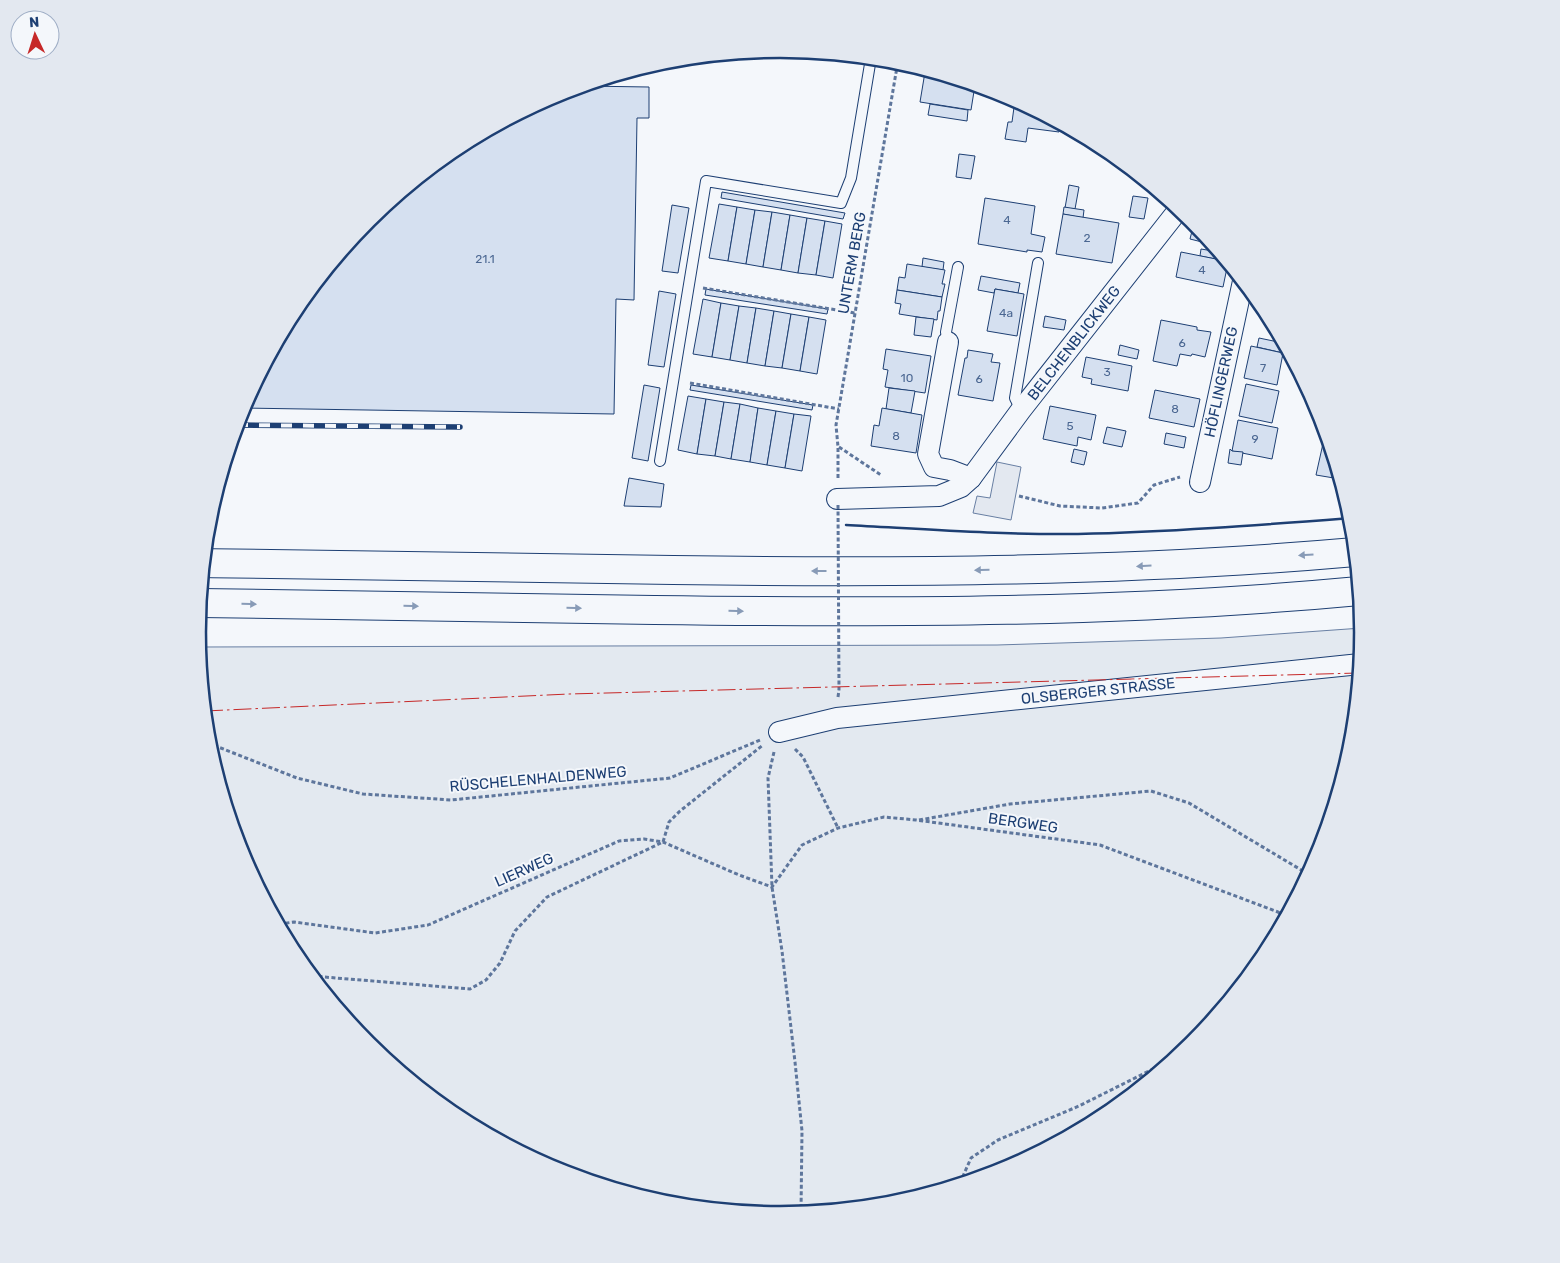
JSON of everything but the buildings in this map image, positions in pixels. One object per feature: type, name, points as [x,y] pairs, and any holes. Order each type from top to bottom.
[{"type":"highway","points":[[210,563],[904,571],[1146,566],[1348,552]]},
{"type":"highway","points":[[207,603],[758,611],[907,611],[1167,604],[1353,591]]},
{"type":"street","name":"BELCHENBLICKWEG","points":[[838,502],[939,496],[961,487],[972,478],[1021,410],[1174,215]]},
{"type":"street","name":"HÖFLINGERWEG","points":[[1200,482],[1241,291]]},
{"type":"street","points":[[948,342],[928,454],[934,467],[950,470],[972,478]]},
{"type":"street","name":"OLSBERGER STRASSE","points":[[779,732],[837,718],[1353,665]]},
{"type":"lane","points":[[660,461],[706,181],[841,203],[851,178],[870,65]]},
{"type":"lane","points":[[1021,410],[1015,398],[1038,263]]},
{"type":"lane","points":[[948,342],[946,332],[958,267]]},
{"type":"path","name":"UNTERM BERG","points":[[838,469],[836,426],[896,70]]},
{"type":"path","points":[[689,285],[855,313]]},
{"type":"path","points":[[673,381],[839,409]]},
{"type":"path","points":[[838,447],[884,477]]},
{"type":"path","points":[[1019,496],[1060,506],[1102,508],[1138,503],[1154,485],[1180,477],[1200,482]]},
{"type":"path","points":[[838,502],[839,690]]},
{"type":"path","points":[[779,732],[803,757],[838,828]]},
{"type":"path","points":[[322,977],[470,989],[486,980],[500,963],[515,931],[547,897],[663,842],[669,822],[680,811],[779,732]]},
{"type":"path","points":[[779,732],[768,778],[772,886],[782,951],[802,1131],[802,1205]]},
{"type":"path","name":"RÜSCHELENHALDENWEG","points":[[218,747],[297,778],[364,794],[451,800],[670,778],[779,732]]},
{"type":"path","points":[[916,820],[1010,804],[1151,791],[1189,803],[1302,870]]},
{"type":"path","name":"BERGWEG","points":[[772,886],[802,845],[838,828],[884,817],[1100,845],[1280,913]]},
{"type":"path","name":"LIERWEG","points":[[286,923],[294,922],[375,933],[428,926],[619,841],[644,839],[663,842],[739,875],[772,886]]},
{"type":"path","points":[[963,1176],[971,1158],[998,1140],[1079,1106],[1147,1072]]},
{"type":"shaded area","points":[[997,462],[1021,467],[1011,520],[973,513],[977,496],[990,498]]},
{"type":"shaded area","points":[[1354,629],[1353,669],[1349,706],[1343,743],[1324,816],[1295,885],[1277,919],[1235,981],[1212,1010],[1186,1037],[1129,1087],[1067,1129],[1034,1146],[1000,1162],[929,1186],[855,1201],[780,1206],[705,1201],[668,1194],[631,1186],[560,1162],[493,1129],[461,1109],[402,1063],[374,1037],[348,1010],[303,950],[265,885],[250,851],[236,816],[217,743],[211,706],[206,647],[997,645],[1221,638]]},
{"type":"railway","points":[[245,425],[460,427]]},
{"type":"wall","points":[[846,525],[991,533],[1078,534],[1180,530],[1343,519]]},
{"type":"power","points":[[212,711],[569,694],[1353,673]]}]
